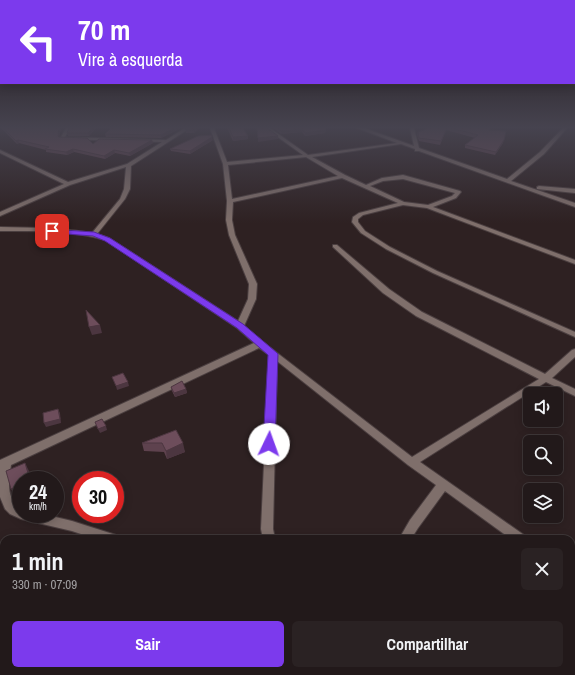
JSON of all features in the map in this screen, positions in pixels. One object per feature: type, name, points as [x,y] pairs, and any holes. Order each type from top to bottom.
[{"type":"street","points":[[18,160],[68,184]]},
{"type":"street","points":[[0,214],[68,184],[129,165],[137,160]]},
{"type":"street","points":[[223,160],[230,201],[229,220],[232,235],[253,284],[252,299],[240,326]]},
{"type":"street","points":[[225,164],[271,160]]},
{"type":"street","points":[[313,160],[343,176],[403,203],[428,207],[575,262]]},
{"type":"street","points":[[446,160],[541,189],[575,191]]},
{"type":"street","points":[[509,180],[534,160]]},
{"type":"street","points":[[94,234],[122,199],[127,189],[129,165]]},
{"type":"street","points":[[230,201],[343,176]]},
{"type":"street","points":[[367,186],[382,180],[403,177],[458,192],[454,197],[428,207]]},
{"type":"street","points":[[509,180],[575,205]]},
{"type":"street","points":[[403,203],[361,214],[355,218],[355,222],[363,232],[388,248],[499,302],[575,335]]},
{"type":"street","points":[[0,229],[66,231],[94,234],[107,239],[240,326],[260,344],[412,462],[514,535]]},
{"type":"street","points":[[335,246],[386,291],[404,304],[545,379],[575,393]]},
{"type":"street","points":[[12,511],[5,505],[2,498],[3,464],[260,344]]},
{"type":"street","points":[[412,462],[545,379],[575,352]]},
{"type":"street","points":[[268,535],[267,529],[269,444],[273,354]]},
{"type":"street","points":[[407,535],[443,485]]},
{"type":"street","points":[[59,523],[100,535]]},
{"type":"building","points":[[86,310],[100,325],[89,327]]},
{"type":"building","points":[[123,373],[128,382],[116,386],[112,377]]},
{"type":"building","points":[[182,381],[186,389],[174,393],[171,387]]},
{"type":"building","points":[[58,409],[60,419],[44,423],[43,413]]},
{"type":"building","points":[[102,419],[106,426],[98,429],[95,422]]},
{"type":"building","points":[[176,430],[183,443],[166,451],[162,443],[142,443]]},
{"type":"building","points":[[25,463],[27,471],[12,471],[11,489],[6,471]]},
{"type":"route","points":[[52,231],[94,234],[107,239],[240,326],[273,354],[269,444]]}]
